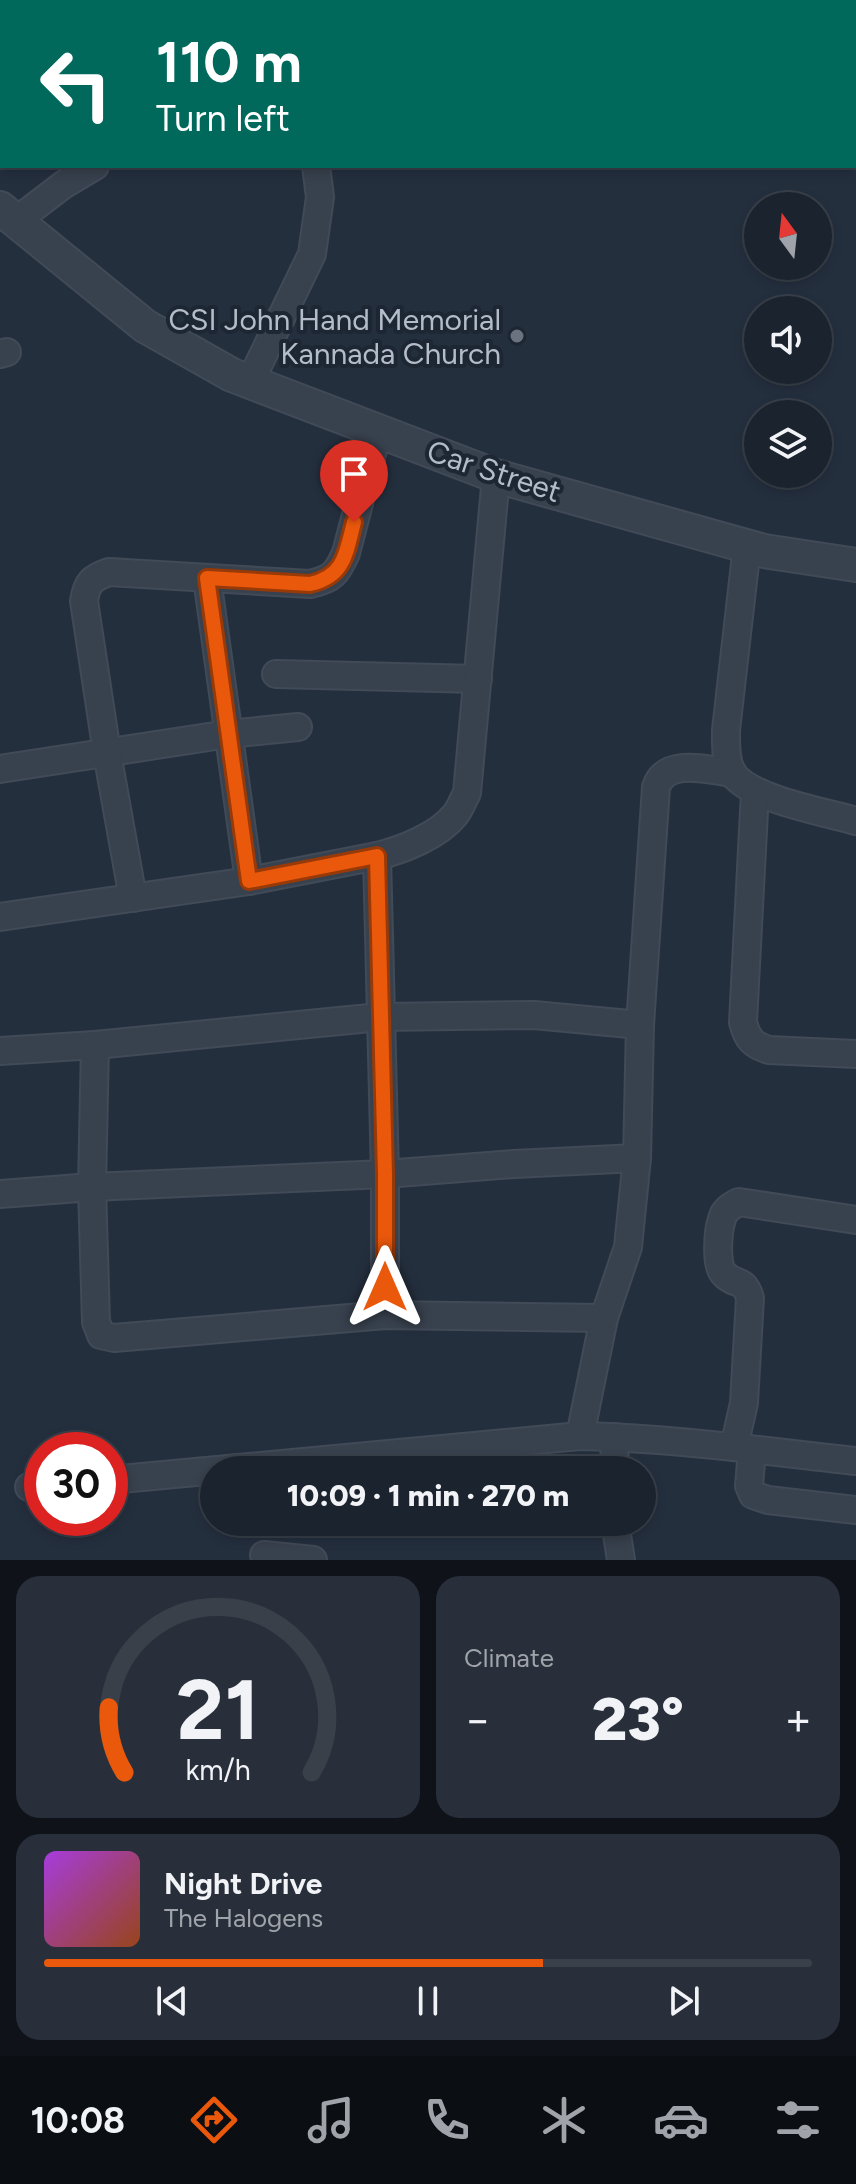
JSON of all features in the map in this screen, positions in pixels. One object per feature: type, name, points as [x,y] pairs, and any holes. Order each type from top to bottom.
[{"type":"street","points":[[8,214],[92,168]]},
{"type":"street","points":[[250,382],[312,254],[320,197],[316,168]]},
{"type":"street","name":"Car Street","points":[[8,214],[145,326],[232,375],[496,476],[764,551],[856,565]]},
{"type":"street","points":[[133,898],[107,753],[84,601],[86,589],[95,578],[109,572],[310,584],[325,580],[338,571],[346,553],[378,431]]},
{"type":"street","points":[[0,917],[249,881],[377,856],[398,851],[430,835],[454,817],[467,793],[496,476]]},
{"type":"street","points":[[747,546],[726,730],[727,754],[733,773],[755,792],[856,821]]},
{"type":"street","points":[[207,578],[249,881]]},
{"type":"street","points":[[276,674],[478,679]]},
{"type":"street","points":[[0,769],[228,734],[298,727]]},
{"type":"street","points":[[580,1436],[604,1318],[628,1247],[637,1158],[640,1025],[656,787],[659,777],[670,770],[688,768],[733,773]]},
{"type":"street","points":[[755,792],[743,1022],[746,1036],[755,1045],[769,1050],[856,1054]]},
{"type":"street","points":[[377,856],[385,1174],[385,1315]]},
{"type":"street","points":[[0,1051],[95,1045],[380,1017],[534,1015],[640,1025]]},
{"type":"street","points":[[95,1045],[92,1187],[96,1322],[101,1335],[114,1338],[385,1315],[604,1318]]},
{"type":"street","points":[[0,1194],[637,1158]]},
{"type":"street","points":[[856,1220],[739,1202],[729,1207],[722,1217],[718,1258],[725,1276],[741,1282],[750,1298],[743,1448],[753,1495],[768,1500],[856,1510]]},
{"type":"street","points":[[128,1478],[580,1436],[743,1448],[856,1461]]},
{"type":"street","points":[[614,1437],[615,1456]]},
{"type":"street","points":[[617,1536],[621,1560]]},
{"type":"street","points":[[264,1555],[313,1560]]},
{"type":"place","name":"CSI John Hand Memorial Kannada Church","points":[[517,336]]},
{"type":"route","points":[[354,522],[338,571],[325,580],[310,584],[207,578],[249,881],[377,856],[385,1287]]}]
